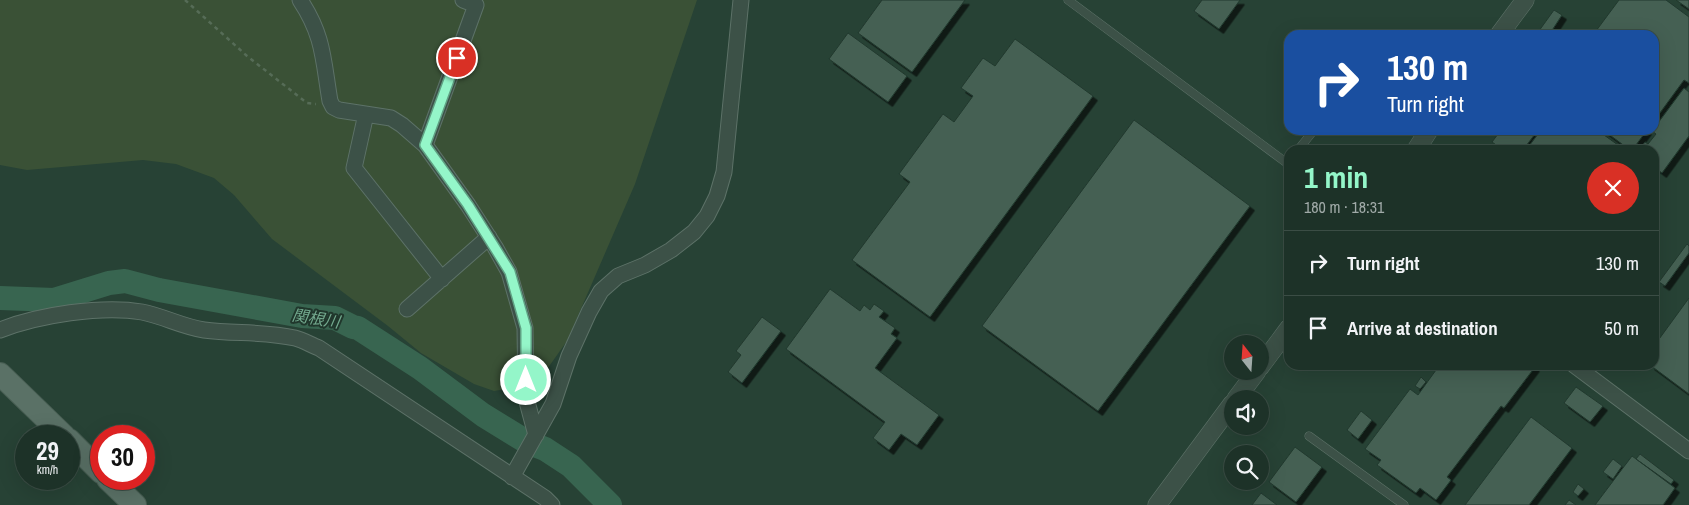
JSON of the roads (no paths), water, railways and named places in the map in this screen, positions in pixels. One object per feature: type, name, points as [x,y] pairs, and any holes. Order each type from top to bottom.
[{"type":"main road","points":[[0,374],[53,425]]},
{"type":"main road","points":[[80,451],[90,461]]},
{"type":"main road","points":[[119,490],[135,505]]},
{"type":"street","points":[[300,0],[312,18],[323,49],[330,101],[333,107],[339,110],[391,118],[425,145],[468,205],[510,272],[526,328],[526,398],[536,435]]},
{"type":"street","points":[[425,145],[476,5],[463,0]]},
{"type":"street","points":[[512,477],[554,404],[569,356],[601,291],[618,276],[645,265],[671,250],[694,232],[707,216],[717,196],[724,172],[741,0]]},
{"type":"street","points":[[1503,30],[1525,0]]},
{"type":"street","points":[[366,114],[354,168],[442,279]]},
{"type":"street","points":[[407,309],[489,237]]},
{"type":"street","points":[[0,330],[15,324],[58,315],[112,308],[142,312],[198,329],[297,339],[319,348],[545,498],[552,505]]},
{"type":"street","points":[[1269,355],[1284,335]]},
{"type":"street","points":[[1581,370],[1689,450]]},
{"type":"street","points":[[1157,505],[1224,415]]},
{"type":"lane","points":[[1068,0],[1284,161]]},
{"type":"lane","points":[[1302,145],[1310,135]]},
{"type":"lane","points":[[1309,436],[1404,505]]},
{"type":"waterway","name":"関根川","points":[[0,298],[54,300],[109,283],[125,281],[159,290],[302,316],[335,318],[358,328],[420,368],[483,415],[527,442],[545,449],[571,466],[610,505]]}]
